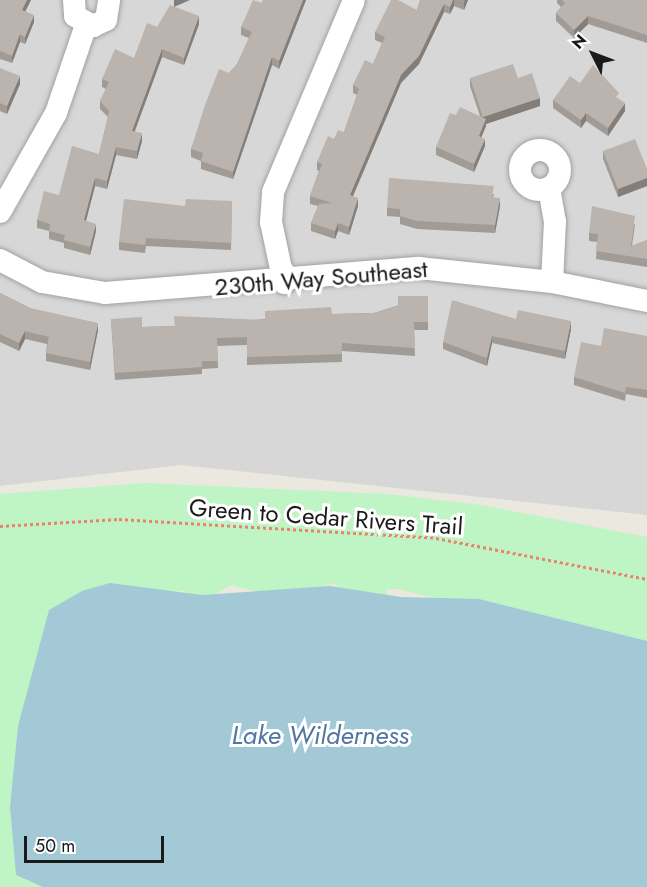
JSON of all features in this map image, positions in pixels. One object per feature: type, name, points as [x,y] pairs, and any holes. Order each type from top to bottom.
[{"type":"street","points":[[74,0],[75,16],[86,25]]},
{"type":"street","points":[[86,25],[106,20],[109,0]]},
{"type":"street","points":[[284,283],[272,222],[273,192],[354,0]]},
{"type":"street","points":[[0,212],[56,114],[86,25]]},
{"type":"street","points":[[549,189],[555,221],[552,282]]},
{"type":"street","name":"230th Way Southeast","points":[[0,260],[42,282],[105,293],[284,283],[419,268],[552,282],[647,301]]},
{"type":"path","name":"Green to Cedar Rivers Trail","points":[[0,526],[119,519],[436,538],[647,579]]},
{"type":"shaded area","points":[[0,0],[647,0],[647,515],[181,465],[0,486]]},
{"type":"green space","points":[[145,483],[388,494],[481,505],[647,537],[647,653],[398,589],[387,589],[387,596],[344,592],[335,584],[270,595],[231,585],[190,609],[185,591],[141,592],[16,859],[16,875],[43,887],[0,887],[0,494]]},
{"type":"water","name":"Lake Wilderness","points":[[110,583],[202,595],[330,586],[401,597],[479,599],[647,641],[647,887],[43,887],[16,875],[10,807],[18,726],[49,610],[82,591]]},
{"type":"building","points":[[0,0],[27,0],[22,10],[34,15],[25,37],[20,34],[12,56],[0,51]]},
{"type":"building","points":[[253,0],[262,3],[263,0],[303,0],[279,61],[272,57],[233,172],[201,161],[203,153],[191,149],[219,69],[229,73],[237,64],[252,32],[241,27]]},
{"type":"building","points":[[391,0],[398,0],[417,10],[420,0],[453,0],[450,7],[444,4],[419,56],[401,75],[350,195],[358,198],[349,227],[338,223],[335,231],[311,223],[319,204],[332,203],[310,196],[322,164],[317,162],[328,136],[334,139],[338,130],[344,132],[359,89],[353,85],[365,60],[373,64],[385,37],[375,32]]},
{"type":"building","points":[[562,0],[647,0],[647,35],[588,16],[574,30],[556,13],[565,3]]},
{"type":"building","points":[[170,5],[199,16],[184,58],[162,49],[132,131],[142,133],[137,151],[116,147],[107,181],[95,178],[84,220],[96,224],[90,247],[64,240],[65,235],[49,231],[50,224],[37,220],[44,191],[59,195],[72,146],[99,154],[109,111],[100,101],[109,82],[102,79],[115,49],[134,58],[147,23],[157,27]]},
{"type":"building","points":[[513,64],[518,78],[532,73],[540,98],[483,117],[470,78]]},
{"type":"building","points":[[593,65],[619,93],[616,97],[625,103],[608,128],[586,113],[581,120],[553,100],[570,76],[580,83]]},
{"type":"building","points":[[0,68],[20,76],[7,106],[0,103]]},
{"type":"building","points":[[460,107],[486,119],[479,136],[485,139],[474,164],[436,147],[450,113],[456,115]]},
{"type":"building","points":[[635,139],[647,169],[647,178],[618,189],[603,151]]},
{"type":"building","points":[[389,178],[494,186],[492,197],[500,198],[495,225],[417,221],[400,216],[400,209],[387,208]]},
{"type":"building","points":[[124,199],[185,206],[186,199],[232,201],[231,243],[146,238],[145,245],[119,242]]},
{"type":"building","points":[[592,206],[635,216],[631,246],[647,240],[647,259],[596,251],[598,234],[589,233]]},
{"type":"building","points":[[0,293],[30,308],[98,323],[90,362],[46,353],[49,337],[25,331],[19,343],[0,334]]},
{"type":"building","points":[[398,296],[428,296],[428,322],[414,322],[415,348],[342,343],[342,354],[247,357],[247,337],[217,338],[218,361],[202,361],[202,367],[115,373],[111,319],[142,317],[142,327],[175,326],[174,316],[265,320],[265,311],[331,307],[332,314],[374,313],[398,306]]},
{"type":"building","points":[[452,300],[516,319],[518,310],[571,321],[565,351],[492,336],[487,358],[443,342]]},
{"type":"building","points":[[604,328],[647,336],[647,390],[626,387],[625,393],[574,377],[581,342],[601,346]]}]
